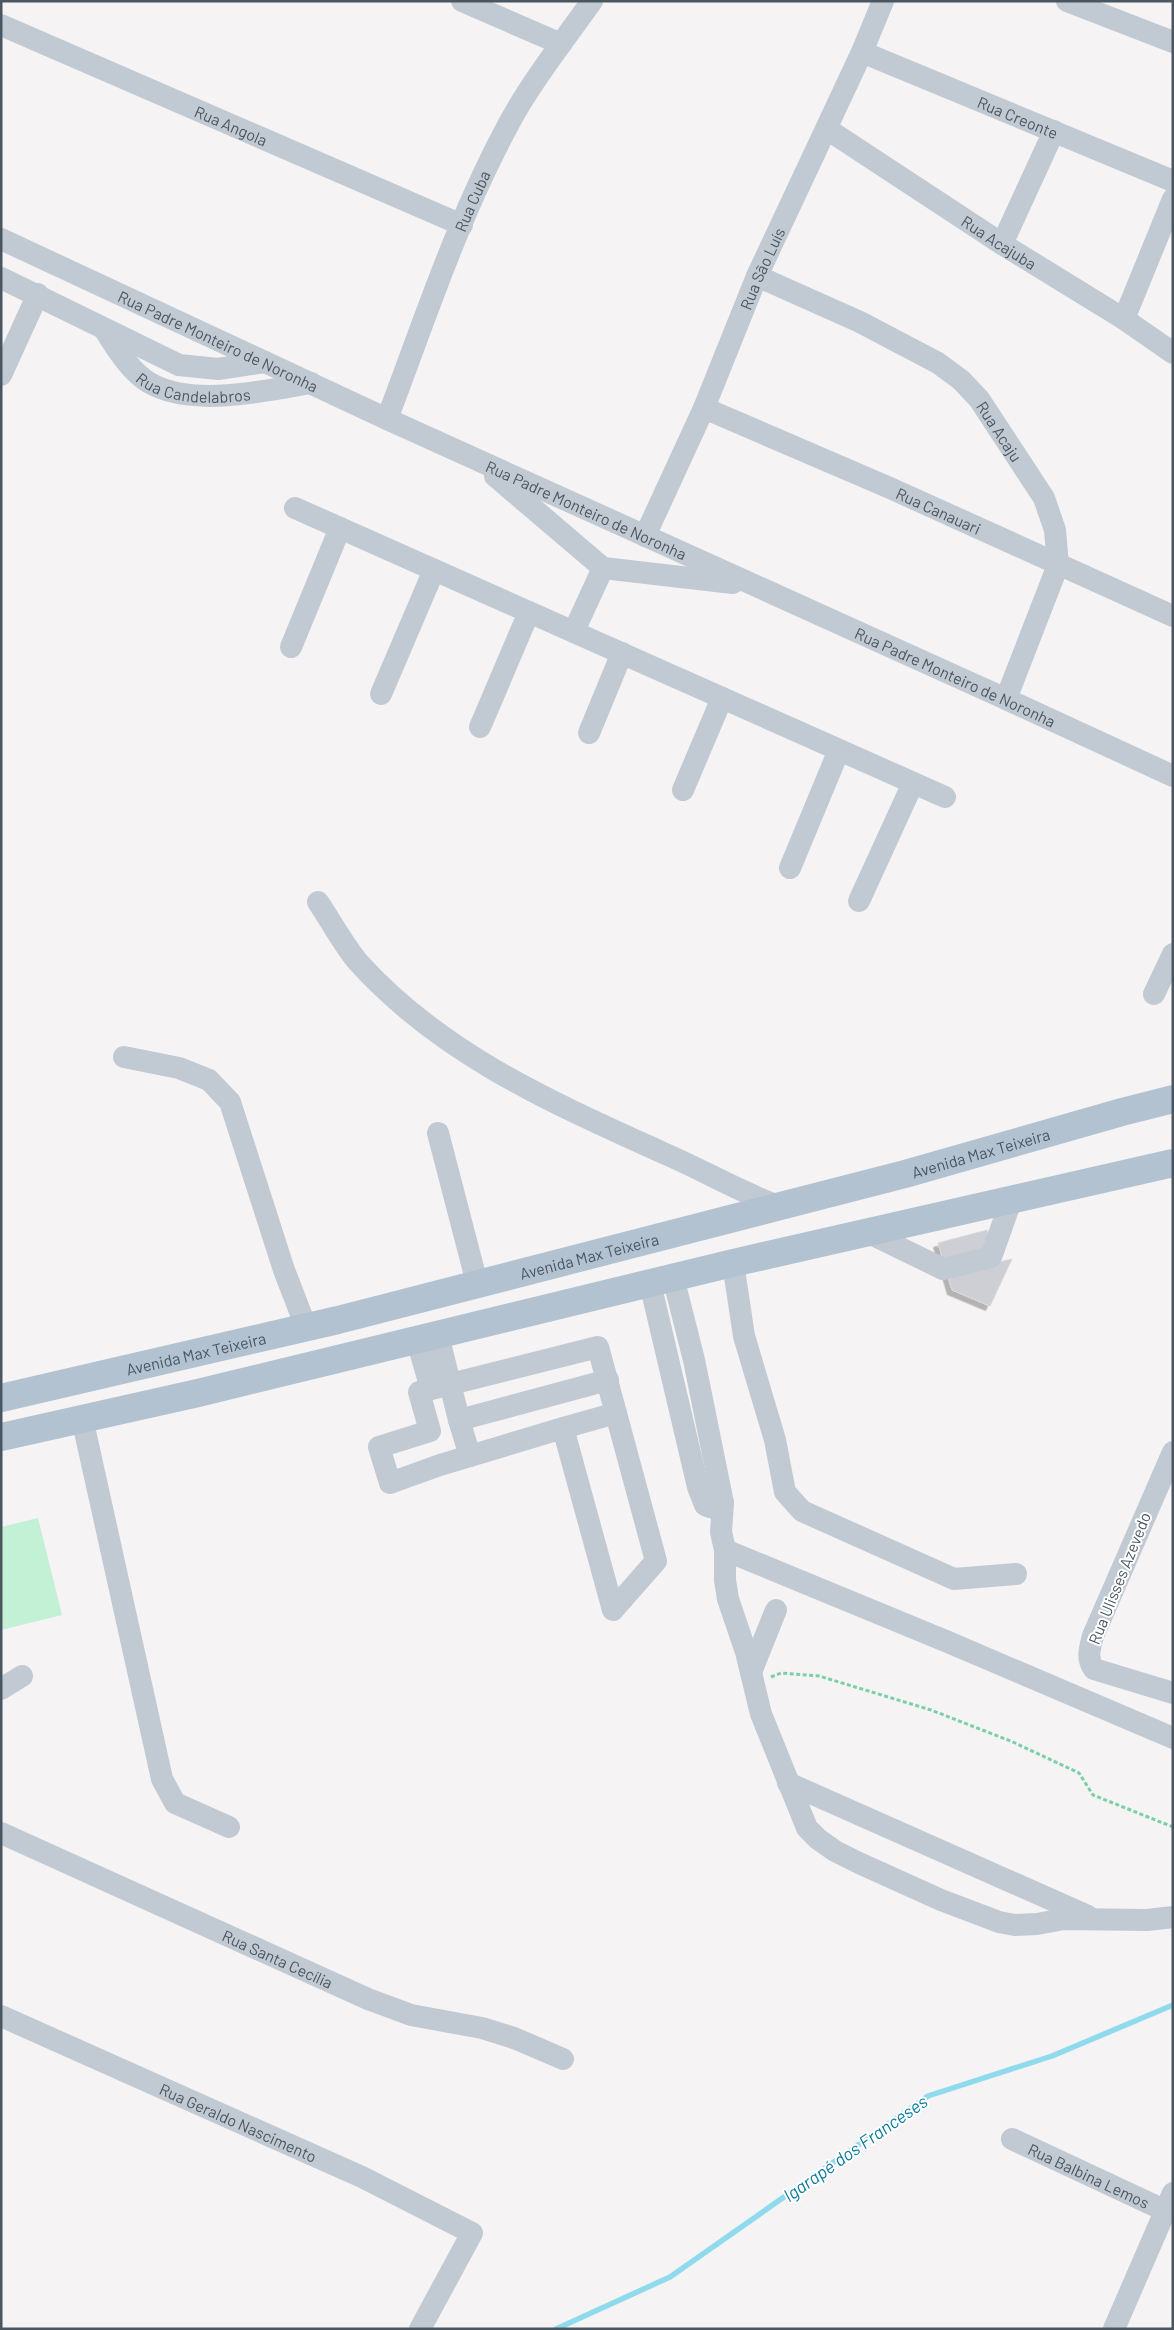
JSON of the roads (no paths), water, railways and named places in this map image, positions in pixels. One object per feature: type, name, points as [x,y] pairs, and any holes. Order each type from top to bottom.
[{"type":"main road","name":"Avenida Max Teixeira","points":[[1,1398],[306,1327],[477,1284],[904,1174],[1170,1100]]},
{"type":"main road","points":[[1,1437],[198,1393],[733,1263],[1012,1198],[1173,1163]]},
{"type":"street","points":[[462,1],[561,44]]},
{"type":"street","name":"Rua Cuba","points":[[386,419],[462,225],[508,125],[561,44],[592,1]]},
{"type":"street","name":"Rua São Luís","points":[[645,536],[704,408],[757,276],[827,129],[883,1]]},
{"type":"street","points":[[1067,1],[1173,42]]},
{"type":"street","name":"Rua Angola","points":[[1,25],[462,225]]},
{"type":"street","name":"Rua Creonte","points":[[862,52],[1173,182]]},
{"type":"street","name":"Rua Acajuba","points":[[827,129],[1002,244],[1124,319],[1173,353]]},
{"type":"street","points":[[1002,244],[1054,131]]},
{"type":"street","points":[[1124,319],[1173,199]]},
{"type":"street","name":"Rua Padre Monteiro de Noronha","points":[[1,239],[386,419],[756,585],[1173,776]]},
{"type":"street","name":"Rua Acaju","points":[[757,276],[860,322],[938,364],[961,380],[979,399],[1044,498],[1055,530],[1058,565],[1006,699]]},
{"type":"street","name":"Rua Candelabros","points":[[1,278],[38,294],[179,365],[218,369],[265,362]]},
{"type":"street","points":[[1,375],[38,294]]},
{"type":"street","name":"Rua Candelabros","points":[[102,326],[135,370],[148,382],[168,390],[196,395],[223,395],[311,384]]},
{"type":"street","name":"Rua Canauari","points":[[704,408],[890,488],[1173,616]]},
{"type":"street","points":[[475,459],[603,568],[756,585]]},
{"type":"street","points":[[295,508],[945,797]]},
{"type":"street","points":[[291,647],[340,528]]},
{"type":"street","points":[[574,631],[603,568]]},
{"type":"street","points":[[381,694],[434,570]]},
{"type":"street","points":[[480,727],[529,612]]},
{"type":"street","points":[[589,733],[622,652]]},
{"type":"street","points":[[684,790],[722,698]]},
{"type":"street","points":[[790,868],[839,750]]},
{"type":"street","points":[[859,901],[913,783]]},
{"type":"street","points":[[318,902],[357,960],[400,1002],[459,1049],[516,1084],[568,1110],[682,1161],[744,1193],[778,1206]]},
{"type":"street","points":[[1154,994],[1173,954]]},
{"type":"street","points":[[124,1058],[179,1068],[208,1080],[230,1102],[284,1270],[306,1327]]},
{"type":"street","points":[[438,1133],[477,1284]]},
{"type":"street","points":[[866,1232],[943,1269],[991,1256],[1012,1198]]},
{"type":"street","points":[[733,1263],[744,1336],[776,1440],[785,1492],[802,1510],[954,1579],[1016,1574]]},
{"type":"street","points":[[662,1280],[698,1487],[714,1504],[723,1541],[728,1599],[753,1678],[762,1714],[807,1828],[818,1839],[843,1855],[910,1887],[976,1915],[1015,1925],[1037,1924],[1064,1919],[1148,1920],[1173,1918]]},
{"type":"street","points":[[427,1337],[440,1387],[459,1420],[470,1456]]},
{"type":"street","points":[[440,1465],[419,1392],[598,1348],[656,1561],[613,1610],[563,1428]]},
{"type":"street","points":[[459,1420],[608,1380]]},
{"type":"street","points":[[430,1431],[379,1447],[390,1483],[440,1465],[616,1413]]},
{"type":"street","points":[[82,1418],[162,1779],[175,1803],[230,1827]]},
{"type":"street","name":"Rua Ulisses Azevedo","points":[[1173,1452],[1093,1636],[1088,1655],[1089,1663],[1094,1669],[1173,1694]]},
{"type":"street","points":[[723,1541],[948,1642],[1173,1738]]},
{"type":"street","points":[[753,1678],[776,1610]]},
{"type":"street","points":[[1,1689],[22,1676]]},
{"type":"street","points":[[788,1783],[1094,1918]]},
{"type":"street","name":"Rua Santa Cecília","points":[[1,1833],[368,1999],[411,2015],[482,2028],[563,2059]]},
{"type":"street","name":"Rua Geraldo Nascimento","points":[[1,2016],[362,2177],[472,2233],[420,2329]]},
{"type":"street","name":"Rua Balbina Lemos","points":[[1012,2139],[1169,2202]]},
{"type":"street","points":[[1114,2329],[1169,2202]]},
{"type":"waterway","name":"Igarapé dos Franceses","points":[[556,2329],[670,2277],[928,2096],[1052,2056],[1173,2005]]}]
